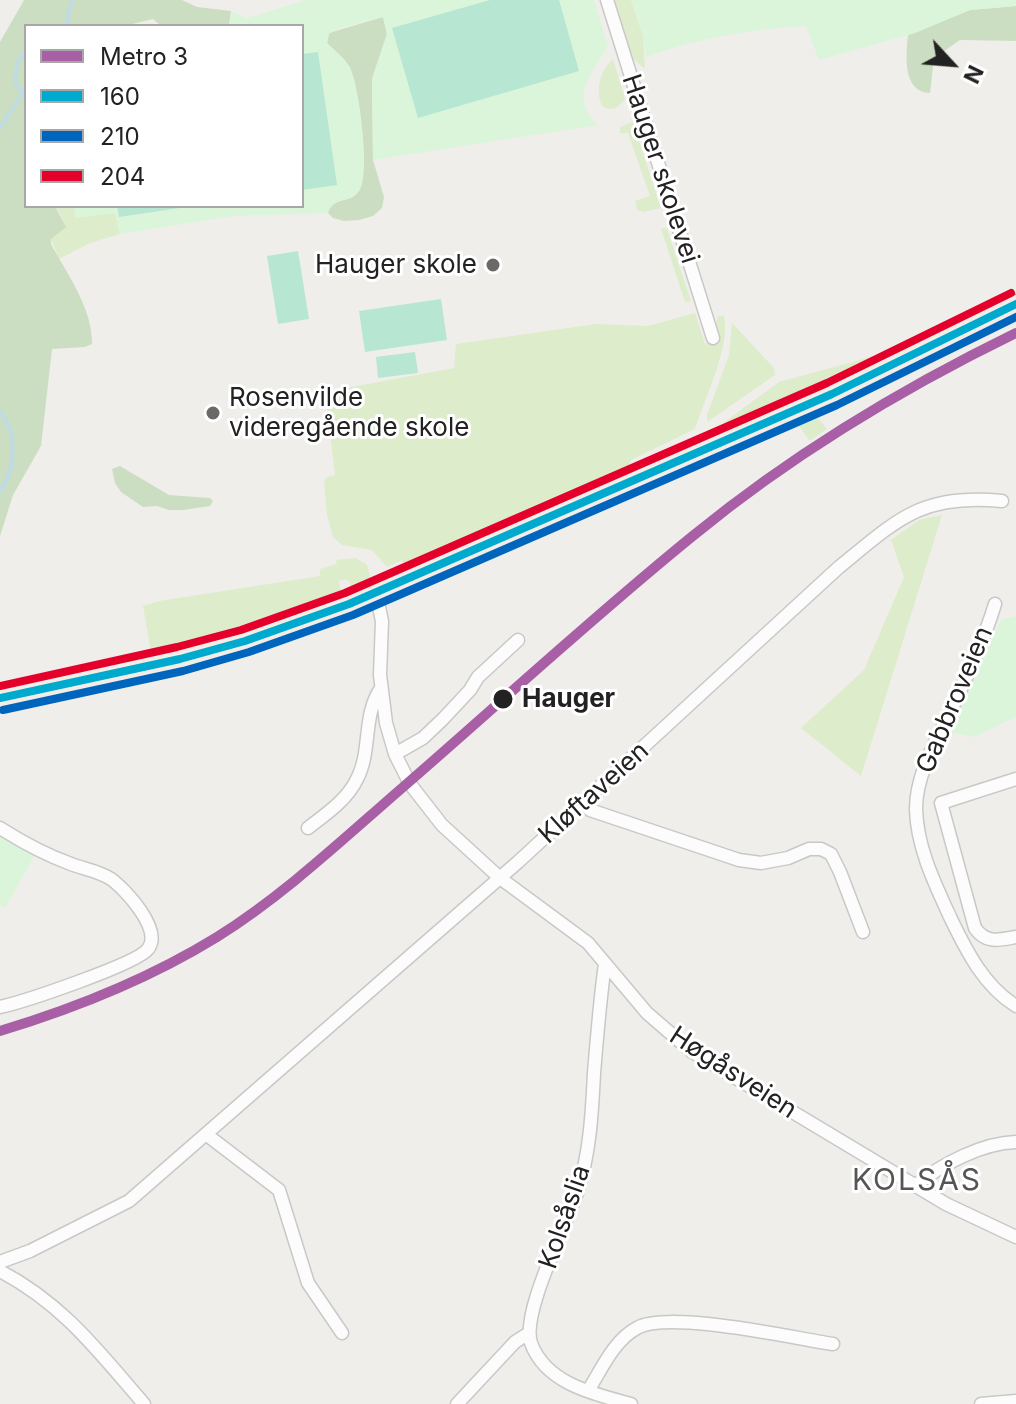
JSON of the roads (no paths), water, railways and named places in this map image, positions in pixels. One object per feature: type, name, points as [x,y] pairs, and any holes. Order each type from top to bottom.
[{"type":"main road","points":[[0,698],[180,659],[289,626],[376,593],[832,394],[1016,304]]},
{"type":"street","name":"Hauger skolevei","points":[[607,0],[713,338]]},
{"type":"street","name":"Kløftaveien","points":[[0,1262],[30,1251],[129,1201],[500,878],[838,568],[894,522],[916,509],[942,501],[1002,501]]},
{"type":"street","name":"Høgåsveien","points":[[376,593],[382,621],[381,688],[395,754],[422,801],[450,833],[500,878],[578,935],[647,1013],[691,1051],[946,1204],[1016,1237]]},
{"type":"street","name":"Gabbroveien","points":[[995,604],[974,659],[929,757],[916,808],[926,860],[968,953],[982,976],[1016,1006]]},
{"type":"street","points":[[395,754],[433,729],[470,690],[478,677],[518,640]]},
{"type":"street","name":"Høgåsveien","points":[[308,828],[335,807],[358,779],[371,702],[381,688]]},
{"type":"street","points":[[916,808],[1016,779]]},
{"type":"street","points":[[583,803],[590,810],[739,860],[761,863],[788,858],[809,849],[821,849],[831,854],[863,932]]},
{"type":"street","points":[[941,803],[975,928],[981,937],[991,940],[1016,937]]},
{"type":"street","points":[[0,828],[54,858],[110,879],[148,922],[153,936],[148,949],[135,959],[0,1007]]},
{"type":"street","name":"Kolsåslia","points":[[529,1333],[537,1297],[578,1191],[587,1157],[605,964]]},
{"type":"street","points":[[207,1135],[279,1190],[308,1283],[342,1333]]},
{"type":"street","points":[[916,1185],[970,1154],[1016,1142]]},
{"type":"street","points":[[0,1271],[23,1283],[64,1313],[144,1404]]},
{"type":"street","points":[[588,1391],[628,1333],[651,1323],[688,1323],[741,1329],[833,1344]]},
{"type":"street","points":[[457,1404],[515,1342],[529,1333],[532,1345],[549,1371],[561,1380],[631,1404]]},
{"type":"street","points":[[981,1404],[1016,1401]]},
{"type":"waterway","points":[[64,24],[68,22],[73,0]]},
{"type":"waterway","points":[[0,128],[23,93],[15,83],[17,63],[24,53]]},
{"type":"waterway","points":[[0,412],[10,430],[13,451],[9,473],[0,491]]},
{"type":"metro line","name":"3","points":[[0,1031],[56,1013],[138,979],[242,921],[312,866],[620,597],[732,505],[809,450],[890,400],[1016,333]]},
{"type":"place","name":"Hauger skole","points":[[493,265]]},
{"type":"place","name":"Rosenvilde videregående skole","points":[[213,413]]},
{"type":"place","name":"Hauger","points":[[503,699]]},
{"type":"district","name":"KOLSÅS","points":[[917,1181]]}]
